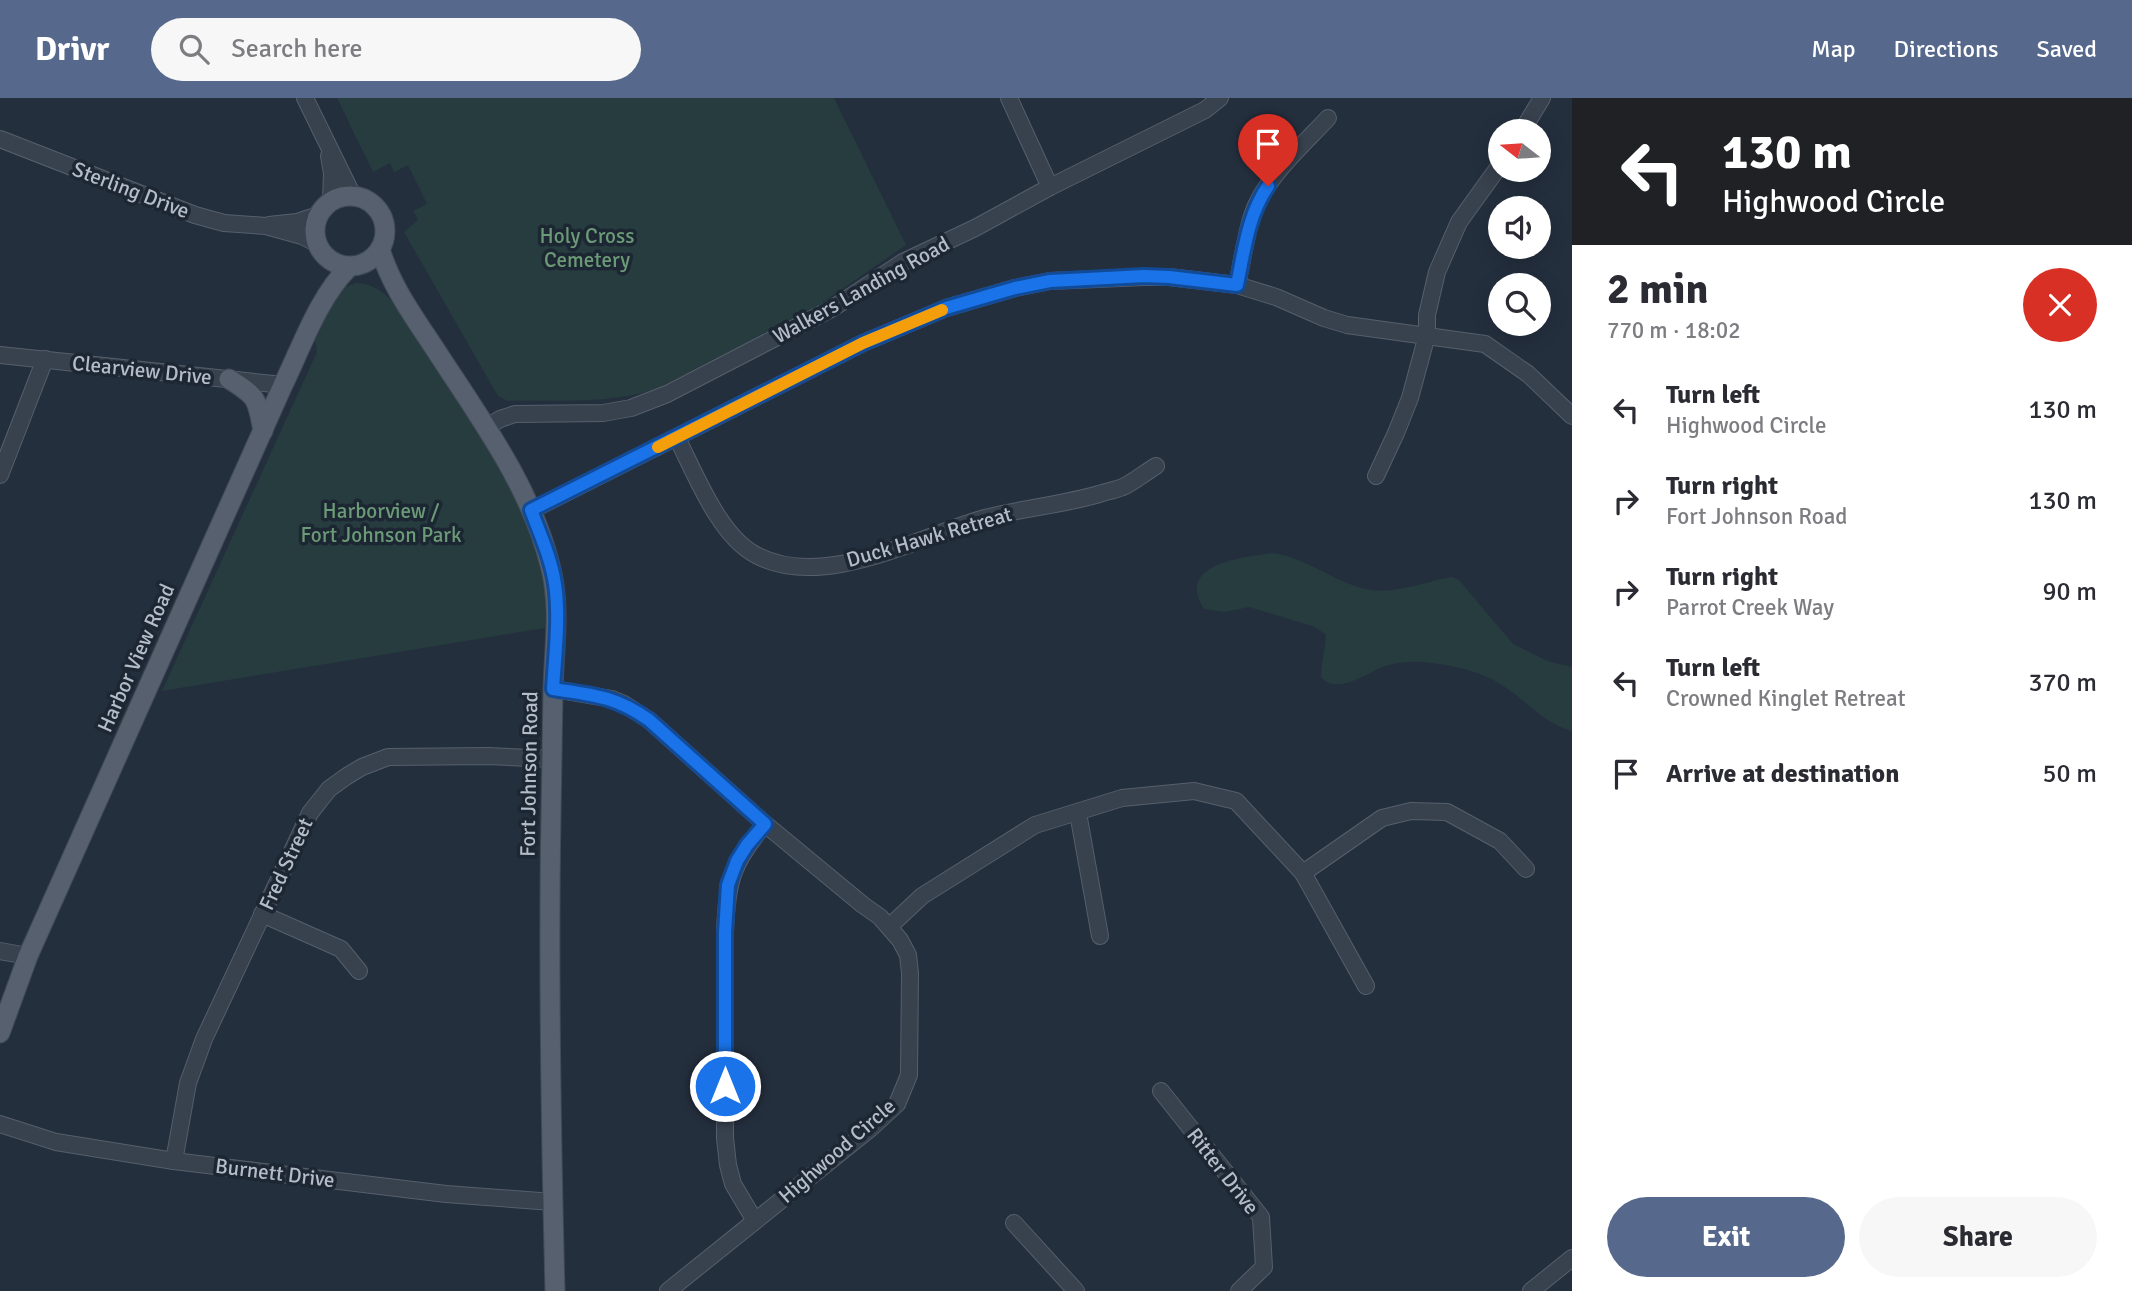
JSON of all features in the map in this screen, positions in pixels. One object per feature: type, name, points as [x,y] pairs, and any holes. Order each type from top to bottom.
[{"type":"main road","points":[[354,196],[369,202],[380,214],[385,231],[380,249],[374,256],[354,266],[330,261],[319,248],[314,234],[324,208],[342,197],[354,196]]},
{"type":"main road","name":"Harbor View Road","points":[[319,248],[327,276],[321,305]]},
{"type":"main road","name":"Fort Johnson Road","points":[[380,249],[402,299],[514,475],[531,510],[555,584],[550,926],[555,1291]]},
{"type":"main road","name":"Fort Johnson Road","points":[[354,266],[368,271],[402,299]]},
{"type":"main road","name":"Harbor View Road","points":[[0,1032],[28,956],[283,385],[321,305],[340,276],[354,266]]},
{"type":"main road","points":[[229,379],[251,393],[258,404],[263,431]]},
{"type":"street","points":[[305,98],[354,196]]},
{"type":"street","points":[[1009,98],[1050,187]]},
{"type":"street","name":"Walkers Landing Road","points":[[486,428],[515,414],[603,413],[631,408],[667,394],[833,308],[903,262],[1205,110],[1220,98]]},
{"type":"street","points":[[1529,119],[1542,98]]},
{"type":"street","points":[[1237,285],[1252,215],[1259,199],[1279,171],[1328,118]]},
{"type":"street","name":"Sterling Drive","points":[[0,139],[195,215],[224,223],[266,226],[297,222],[324,208]]},
{"type":"street","points":[[324,208],[332,173],[326,140]]},
{"type":"street","points":[[1376,476],[1410,398],[1427,335],[1427,315],[1437,272],[1459,222],[1488,182]]},
{"type":"street","name":"Sterling Drive","points":[[266,226],[302,236],[319,248]]},
{"type":"street","points":[[531,510],[863,343],[946,308],[1050,281],[1144,276],[1237,285],[1347,325],[1485,344],[1528,374],[1572,416]]},
{"type":"street","name":"Clearview Drive","points":[[0,355],[283,385]]},
{"type":"street","points":[[0,475],[45,359]]},
{"type":"street","name":"Duck Hawk Retreat","points":[[677,438],[724,527],[752,554],[787,566],[813,567],[863,560],[985,519],[1082,499],[1124,486],[1156,466]]},
{"type":"street","name":"Highwood Circle","points":[[553,689],[612,699],[649,720],[765,824],[890,926],[908,955],[909,1075],[897,1104],[668,1291]]},
{"type":"street","name":"Fred Street","points":[[174,1161],[188,1083],[204,1039],[310,813],[329,789],[362,767],[388,757],[488,756],[552,759]]},
{"type":"street","points":[[890,926],[922,896],[1035,825],[1122,798],[1194,791],[1236,800],[1303,873],[1366,986]]},
{"type":"street","points":[[1303,873],[1382,818],[1411,811],[1447,812],[1500,841],[1526,869]]},
{"type":"street","points":[[1078,813],[1100,936]]},
{"type":"street","points":[[755,1221],[733,1184],[725,1138],[725,932],[728,885],[747,845],[765,824]]},
{"type":"street","points":[[262,914],[341,949],[359,971]]},
{"type":"street","points":[[0,951],[28,956]]},
{"type":"street","name":"Ritter Drive","points":[[1161,1091],[1261,1217],[1264,1267],[1238,1291]]},
{"type":"street","name":"Burnett Drive","points":[[0,1124],[56,1142],[174,1161],[446,1194],[552,1202]]},
{"type":"street","points":[[1014,1223],[1076,1291]]},
{"type":"street","points":[[1531,1291],[1572,1258]]},
{"type":"green space","name":"Holy Cross Cemetery","points":[[337,98],[834,98],[906,245],[816,307],[654,390],[600,399],[508,401],[498,396],[404,232],[418,220],[413,211],[427,204],[408,165],[394,172],[390,163],[373,172]]},
{"type":"green space","name":"Harborview / Fort Johnson Park","points":[[355,283],[380,291],[398,308],[480,434],[524,514],[537,550],[545,591],[545,628],[162,691],[317,352],[315,340],[335,296]]},
{"type":"green space","points":[[1273,553],[1298,560],[1347,583],[1371,590],[1402,589],[1452,577],[1459,580],[1513,644],[1547,661],[1572,667],[1572,731],[1546,719],[1499,683],[1457,667],[1404,662],[1385,666],[1344,684],[1328,682],[1321,677],[1326,635],[1315,627],[1249,607],[1225,612],[1204,609],[1197,594],[1198,582],[1205,573],[1230,561]]},
{"type":"slow traffic","points":[[658,447],[863,343],[942,310]]},
{"type":"route","points":[[725,1086],[725,932],[728,885],[737,861],[765,824],[638,712],[612,699],[553,689],[555,584],[531,510],[863,343],[946,308],[1050,281],[1144,276],[1237,285],[1252,215],[1268,186]]}]
